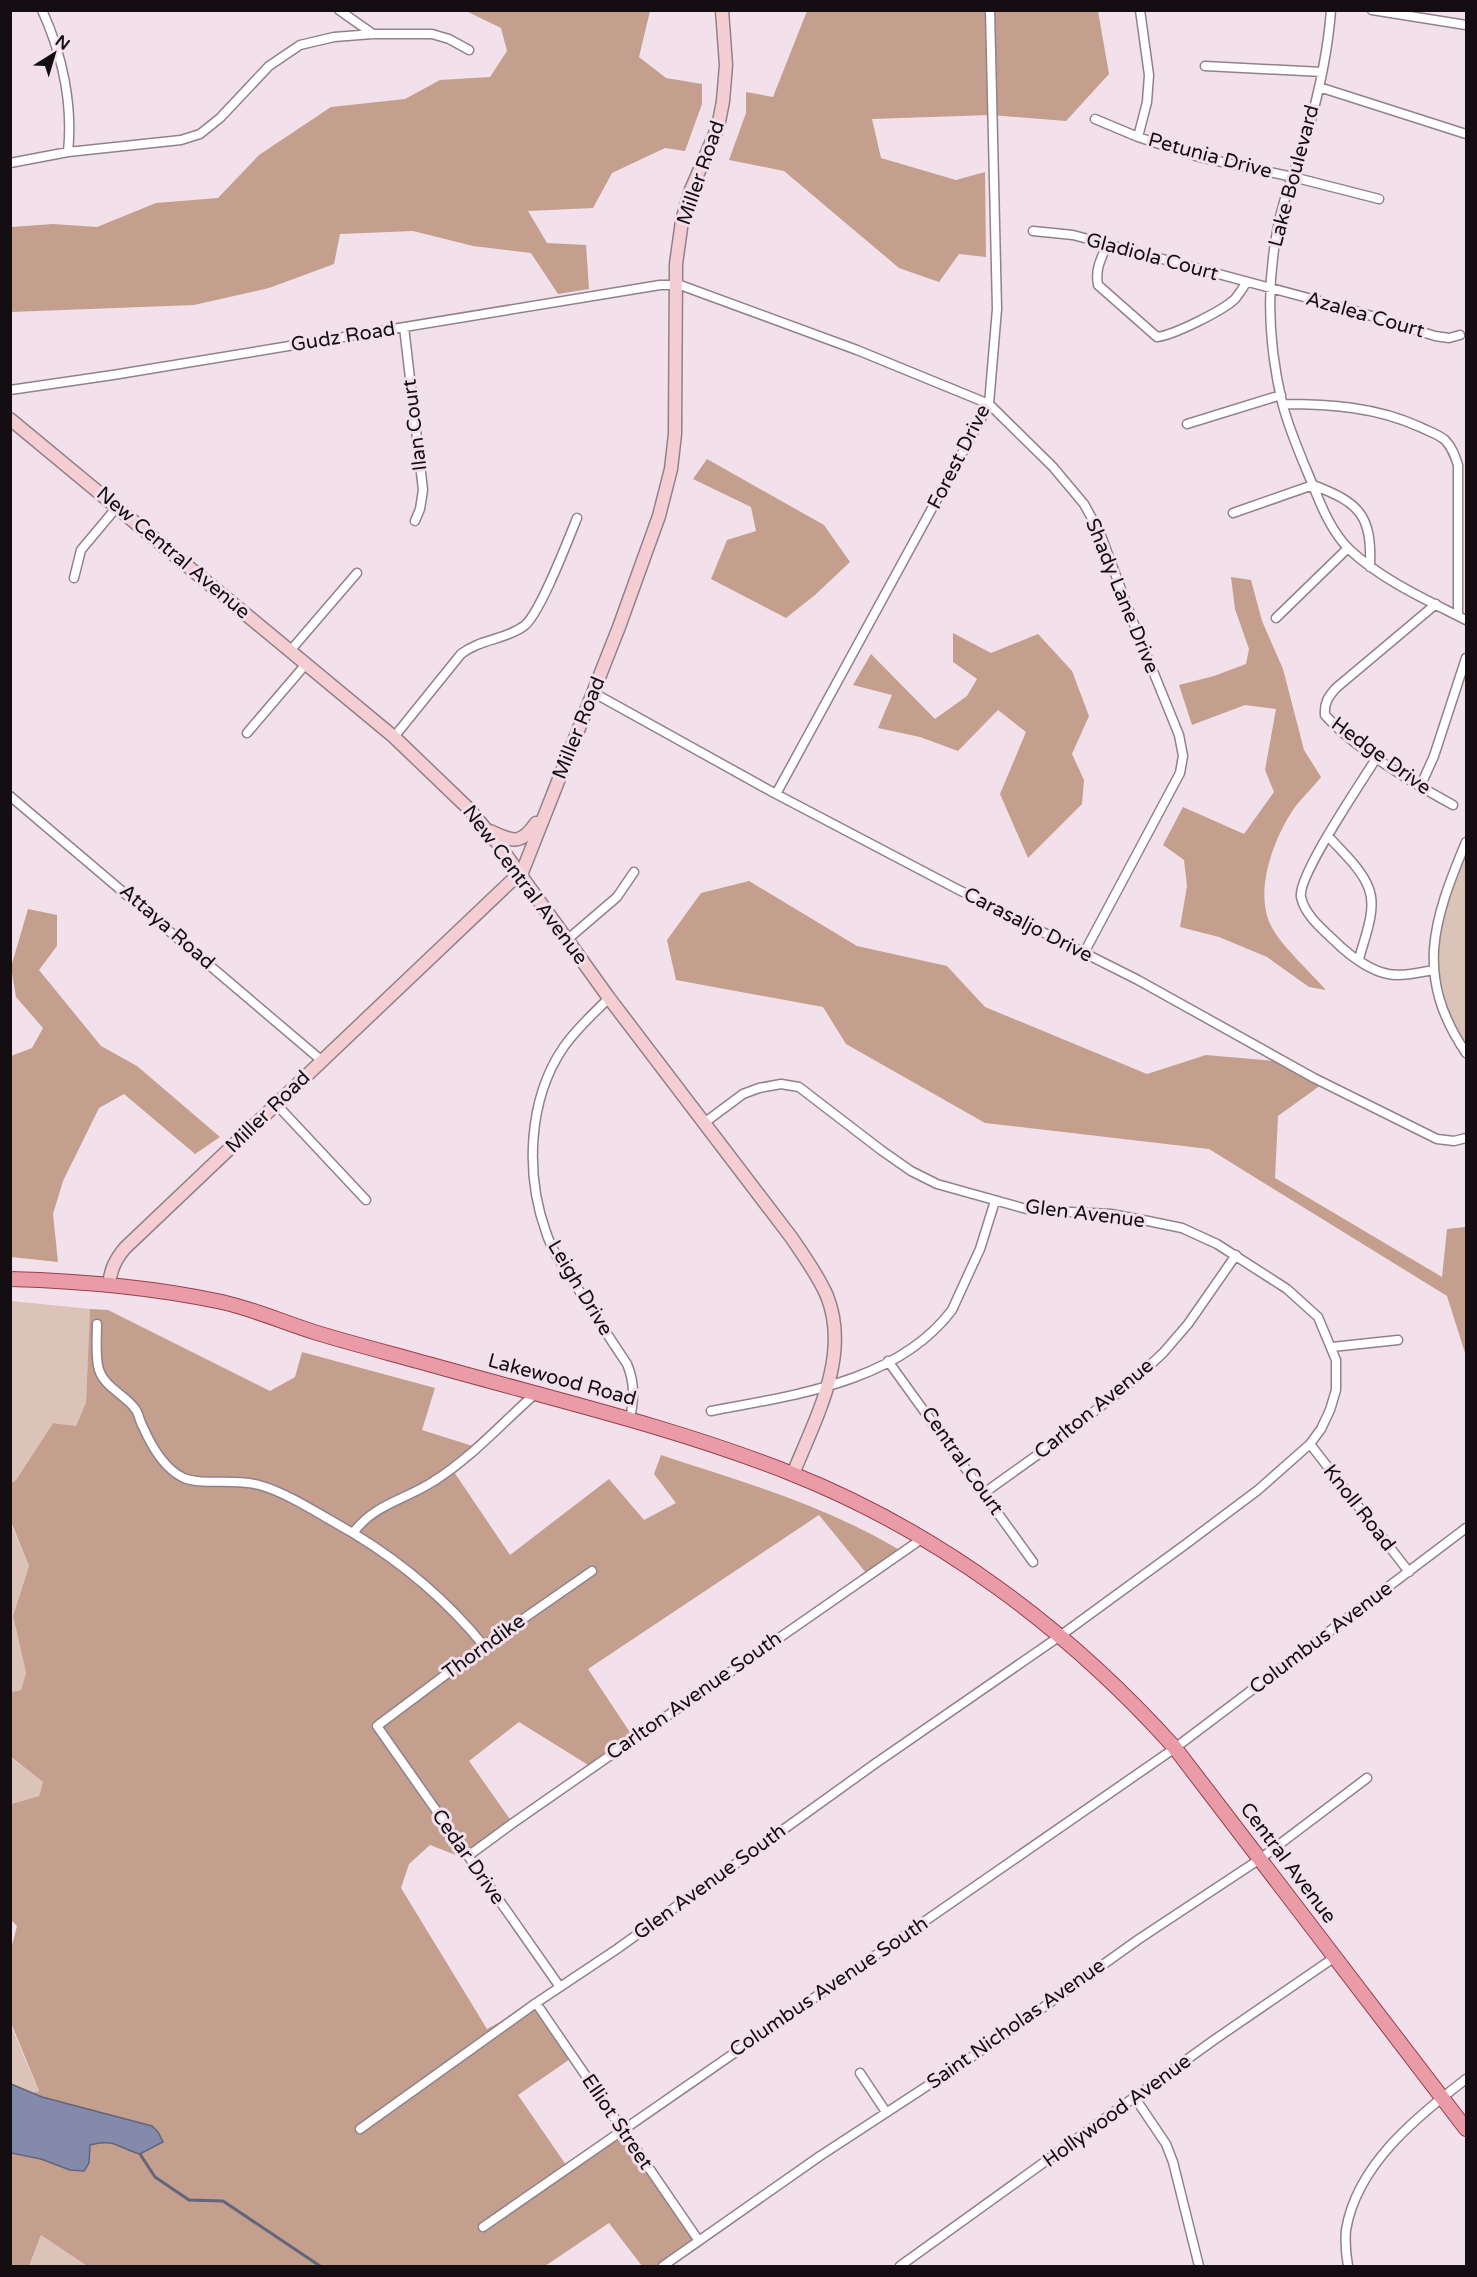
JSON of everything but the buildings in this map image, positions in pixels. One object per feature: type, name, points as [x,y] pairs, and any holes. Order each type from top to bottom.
[{"type":"main road","name":"Lakewood Road","points":[[10,1279],[109,1284],[153,1289],[225,1303],[316,1332],[630,1419],[749,1457],[793,1474],[902,1525],[1005,1592],[1060,1636]]},
{"type":"main road","name":"Central Avenue","points":[[1060,1636],[1107,1677],[1175,1748],[1467,2129]]},
{"type":"street","points":[[42,10],[55,38],[67,97],[70,132],[68,152]]},
{"type":"street","points":[[339,10],[373,34]]},
{"type":"street","name":"Miller Road","points":[[109,1284],[111,1271],[125,1248],[520,874],[594,693],[659,516],[671,469],[675,434],[676,285],[682,221],[690,192],[718,127],[723,101],[726,65],[722,10]]},
{"type":"street","name":"Forest Drive","points":[[776,794],[989,404],[998,309],[990,10]]},
{"type":"street","points":[[1138,137],[1147,102],[1149,75],[1140,10]]},
{"type":"street","name":"Lake Boulevard","points":[[1331,10],[1319,87],[1279,220],[1271,267],[1274,359],[1282,399],[1293,437],[1313,485],[1336,533],[1348,548],[1370,567],[1462,617]]},
{"type":"street","points":[[1372,10],[1467,25]]},
{"type":"street","points":[[10,163],[68,152],[181,140],[200,134],[220,118],[270,66],[300,45],[334,38],[373,34],[432,34],[449,39],[469,50]]},
{"type":"street","points":[[1205,66],[1322,72]]},
{"type":"street","points":[[1319,87],[1467,134]]},
{"type":"street","name":"Petunia Drive","points":[[1095,119],[1138,137],[1198,157],[1293,177],[1378,199]]},
{"type":"street","name":"Gladiola Court","points":[[1033,231],[1073,235],[1270,289]]},
{"type":"street","points":[[1107,245],[1096,275],[1098,285],[1157,337],[1167,336],[1222,308],[1234,299],[1246,283]]},
{"type":"street","name":"Gudz Road","points":[[10,390],[660,285],[676,285]]},
{"type":"street","name":"Shady Lane Drive","points":[[676,285],[703,292],[857,350],[989,404],[1053,467],[1084,504],[1100,533],[1179,735],[1183,756],[1180,773],[1083,953]]},
{"type":"street","name":"Azalea Court","points":[[1270,289],[1349,309],[1435,336],[1449,338],[1460,335]]},
{"type":"street","name":"Ilan Court","points":[[404,327],[423,490],[420,509],[415,520]]},
{"type":"street","points":[[1187,424],[1282,399],[1376,411],[1403,419],[1440,436],[1454,452],[1458,465],[1462,617]]},
{"type":"street","name":"New Central Avenue","points":[[10,419],[394,737],[428,768],[487,830],[609,998],[791,1237],[824,1290],[833,1324],[833,1363],[827,1387],[793,1474]]},
{"type":"street","points":[[1233,513],[1313,485],[1341,496],[1362,515],[1367,526],[1371,546],[1370,567]]},
{"type":"street","points":[[74,578],[81,550],[117,507]]},
{"type":"street","points":[[394,737],[470,646],[515,632],[534,617],[578,518]]},
{"type":"street","points":[[1276,618],[1348,548]]},
{"type":"street","points":[[290,651],[357,573]]},
{"type":"street","name":"Hedge Drive","points":[[1436,604],[1335,688],[1328,696],[1324,706],[1324,715],[1345,735],[1420,787],[1453,805]]},
{"type":"street","points":[[1420,787],[1434,756],[1467,658]]},
{"type":"street","points":[[247,734],[306,664]]},
{"type":"street","name":"Carasaljo Drive","points":[[594,693],[776,794],[1138,980],[1314,1078],[1437,1139],[1454,1142],[1467,1138]]},
{"type":"street","points":[[1377,757],[1328,836],[1314,862],[1301,896],[1304,906],[1314,920],[1344,950],[1359,960],[1389,974],[1405,975],[1434,970]]},
{"type":"street","name":"Attaya Road","points":[[10,796],[321,1060]]},
{"type":"street","points":[[487,830],[507,839],[518,840],[527,836],[551,799]]},
{"type":"street","points":[[1328,836],[1362,875],[1370,890],[1370,914],[1359,960]]},
{"type":"street","points":[[1467,842],[1446,892],[1435,930],[1433,951],[1439,999],[1451,1030],[1467,1053]]},
{"type":"street","points":[[568,939],[617,897],[634,872]]},
{"type":"street","name":"Leigh Drive","points":[[609,998],[575,1031],[551,1068],[541,1094],[536,1119],[533,1167],[536,1197],[546,1234],[561,1263],[627,1364],[632,1377],[633,1402],[630,1419]]},
{"type":"street","name":"Glen Avenue","points":[[705,1123],[743,1094],[781,1084],[799,1087],[911,1171],[937,1184],[1030,1210],[1111,1214],[1182,1228],[1236,1255],[1287,1289],[1318,1317],[1336,1360],[1336,1390],[1321,1429],[1310,1444],[1258,1490],[1060,1636]]},
{"type":"street","points":[[276,1104],[366,1200]]},
{"type":"street","points":[[711,1411],[844,1382],[915,1346],[952,1310],[980,1249],[994,1201]]},
{"type":"street","name":"Carlton Avenue","points":[[984,1493],[1054,1443],[1134,1380],[1163,1353],[1188,1324],[1236,1255]]},
{"type":"street","points":[[97,1324],[96,1354],[103,1380],[136,1410],[143,1428],[160,1457],[174,1472],[189,1480],[230,1480],[259,1484],[277,1491],[353,1533],[394,1558],[459,1615],[484,1646]]},
{"type":"street","points":[[1332,1347],[1398,1340]]},
{"type":"street","name":"Central Court","points":[[888,1361],[1033,1562]]},
{"type":"street","points":[[353,1533],[369,1514],[435,1480],[535,1394]]},
{"type":"street","name":"Knoll Road","points":[[1310,1444],[1409,1572]]},
{"type":"street","name":"Columbus Avenue","points":[[1175,1748],[1467,1528]]},
{"type":"street","name":"Carlton Avenue South","points":[[468,1856],[922,1538]]},
{"type":"street","name":"Thorndike","points":[[377,1726],[484,1646],[592,1571]]},
{"type":"street","name":"Glen Avenue South","points":[[360,2129],[536,2003],[617,1949],[876,1763],[1060,1636]]},
{"type":"street","name":"Cedar Drive","points":[[377,1726],[560,1988]]},
{"type":"street","name":"Columbus Avenue South","points":[[483,2227],[1175,1748]]},
{"type":"street","name":"Saint Nicholas Avenue","points":[[663,2266],[820,2156],[999,2039],[1139,1939],[1260,1859],[1367,1778]]},
{"type":"street","name":"Hollywood Avenue","points":[[900,2266],[1214,2040],[1335,1958]]},
{"type":"street","name":"Elliot Street","points":[[536,2003],[699,2241]]},
{"type":"street","points":[[860,2073],[886,2112]]},
{"type":"street","points":[[1348,2266],[1346,2232],[1350,2213],[1373,2169],[1402,2133],[1467,2079]]},
{"type":"street","points":[[1135,2098],[1166,2144],[1173,2162],[1199,2266]]},
{"type":"shaded area","points":[[466,11],[650,11],[639,57],[666,78],[702,84],[702,104],[685,151],[665,148],[612,173],[593,208],[528,211],[547,243],[586,245],[589,289],[558,294],[531,253],[473,246],[413,231],[340,234],[334,264],[269,288],[194,305],[11,312],[11,227],[53,224],[97,227],[156,203],[218,198],[259,155],[331,107],[405,99],[440,80],[490,77],[507,51],[501,28]]},
{"type":"shaded area","points":[[807,11],[1098,11],[1109,74],[1066,121],[991,115],[872,119],[881,158],[956,180],[985,172],[986,257],[959,254],[939,282],[899,268],[784,171],[729,160],[746,113],[746,92],[773,97]]},
{"type":"shaded area","points":[[707,459],[824,525],[850,562],[786,618],[711,579],[727,540],[756,531],[751,507],[693,479]]},
{"type":"shaded area","points":[[1231,577],[1251,580],[1262,621],[1283,669],[1304,750],[1321,777],[1294,808],[1277,839],[1267,870],[1265,902],[1274,931],[1326,990],[1309,987],[1267,957],[1219,937],[1180,927],[1187,886],[1184,860],[1163,845],[1183,807],[1244,834],[1274,792],[1265,770],[1276,709],[1245,705],[1192,725],[1179,685],[1214,676],[1246,664],[1249,649],[1235,609]]},
{"type":"shaded area","points":[[953,633],[991,653],[1038,634],[1072,671],[1089,716],[1072,754],[1084,780],[1082,804],[1028,858],[1000,794],[1026,732],[998,710],[958,751],[920,737],[878,728],[892,695],[853,685],[871,654],[935,719],[967,696],[977,679],[953,662]]},
{"type":"shaded area","points":[[1466,842],[1466,1053],[1451,1030],[1434,970],[1446,892]]},
{"type":"shaded area","points":[[749,881],[857,946],[947,966],[985,1007],[1147,1074],[1206,1055],[1276,1061],[1321,1085],[1278,1116],[1275,1178],[1442,1277],[1447,1229],[1466,1227],[1466,1356],[1447,1296],[1209,1149],[985,1123],[846,1044],[823,1007],[676,980],[667,940],[701,893]]},
{"type":"shaded area","points":[[28,909],[57,915],[57,946],[39,970],[101,1046],[137,1066],[220,1137],[195,1154],[124,1094],[99,1108],[63,1181],[53,1214],[58,1262],[11,1257],[11,1056],[32,1048],[43,1028],[16,997],[11,967]]},
{"type":"shaded area","points":[[11,1301],[90,1309],[86,1404],[76,1426],[53,1423],[16,1480],[11,1483]]},
{"type":"shaded area","points":[[90,1309],[108,1310],[270,1391],[295,1377],[302,1352],[435,1388],[422,1430],[479,1448],[452,1469],[510,1555],[609,1479],[644,1520],[676,1503],[654,1474],[661,1455],[814,1508],[873,1535],[901,1551],[867,1574],[819,1515],[588,1669],[635,1740],[593,1768],[519,1722],[469,1761],[514,1825],[466,1859],[430,1845],[409,1864],[401,1888],[487,2029],[535,2003],[573,2057],[518,2095],[566,2165],[622,2130],[704,2244],[672,2266],[642,2266],[609,2223],[545,2266],[87,2266],[41,2235],[29,2266],[11,2266],[10,2101],[39,2091],[11,2023],[11,1949],[17,1926],[11,1920],[11,1804],[39,1796],[43,1782],[11,1757],[11,1692],[21,1690],[26,1673],[13,1616],[29,1566],[11,1522],[11,1483],[16,1480],[53,1423],[76,1426],[86,1403]]},
{"type":"shaded area","points":[[10,1522],[29,1566],[13,1616],[26,1673],[21,1690],[11,1692]]},
{"type":"shaded area","points":[[10,1757],[43,1782],[39,1796],[11,1804]]},
{"type":"shaded area","points":[[10,2023],[39,2092],[11,2101],[10,2101]]},
{"type":"shaded area","points":[[41,2235],[87,2266],[29,2266]]},
{"type":"water","points":[[11,2084],[42,2097],[152,2126],[163,2142],[140,2154],[111,2143],[90,2145],[89,2163],[84,2171],[70,2170],[41,2159],[11,2153]]},
{"type":"waterway","points":[[140,2154],[155,2177],[189,2200],[223,2201],[320,2266]]}]
